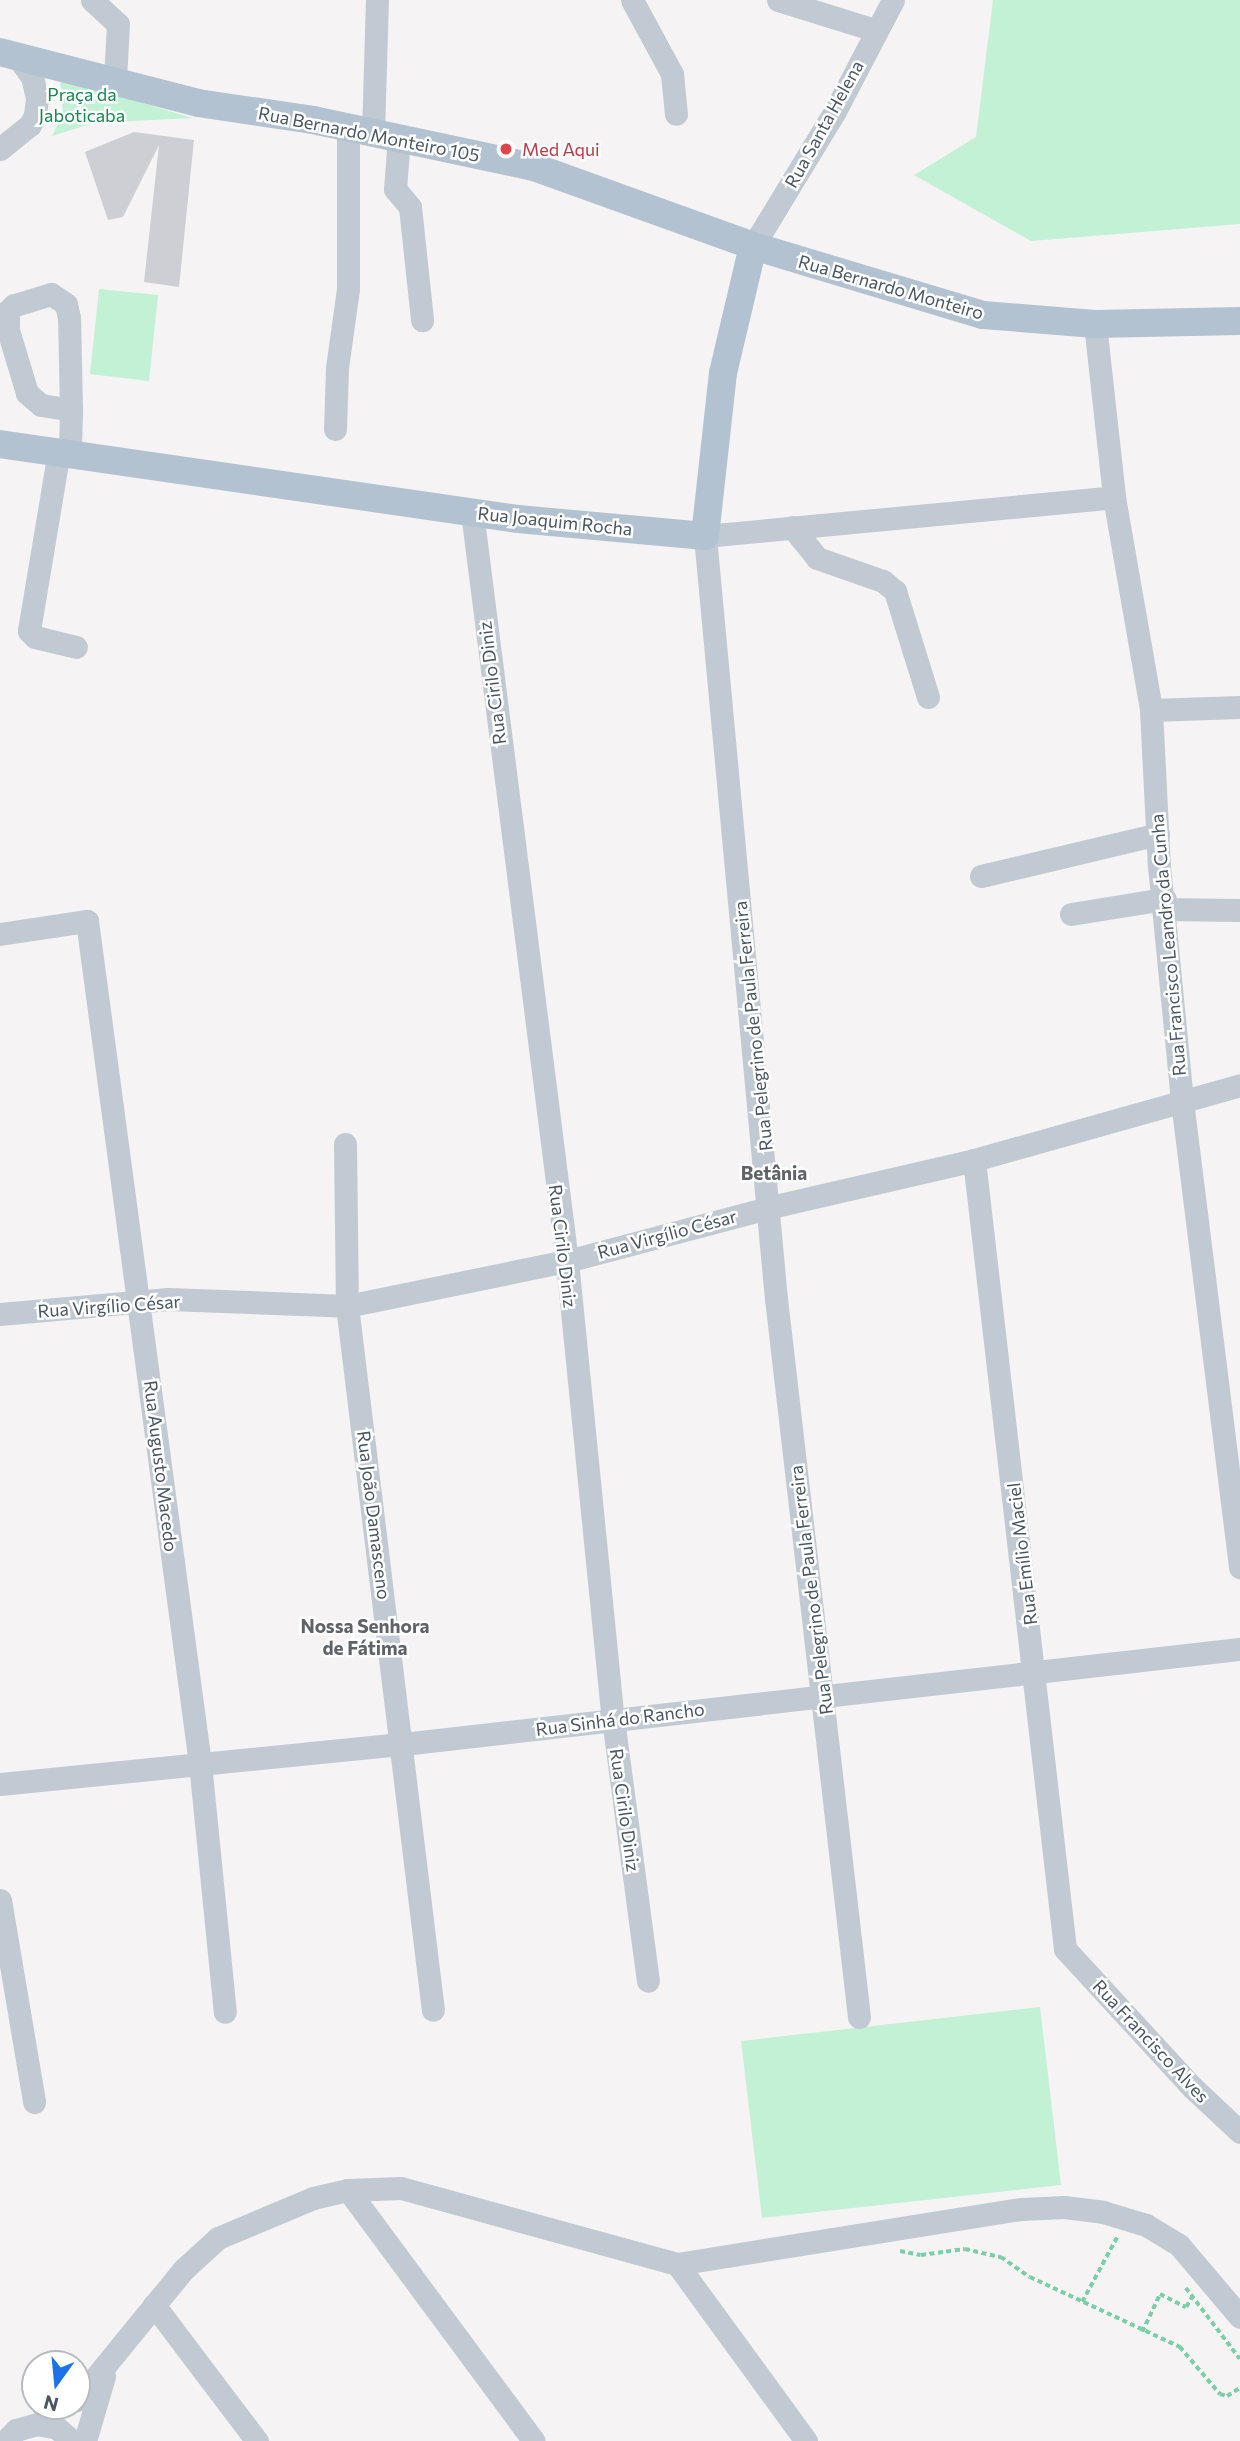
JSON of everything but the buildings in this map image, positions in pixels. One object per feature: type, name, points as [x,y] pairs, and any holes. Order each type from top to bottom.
[{"type":"main road","name":"Rua Bernardo Monteiro 105","points":[[9,55],[198,103],[373,133],[534,167],[753,246]]},
{"type":"main road","name":"Rua Bernardo Monteiro","points":[[753,246],[983,315],[1095,324],[1240,321]]},
{"type":"main road","name":"Rua Pelegrino de Paula Ferreira","points":[[705,536],[723,373],[753,246]]},
{"type":"main road","name":"Rua Joaquim Rocha","points":[[0,444],[64,451],[472,512],[705,536]]},
{"type":"street","points":[[92,0],[118,24],[115,80]]},
{"type":"street","points":[[335,429],[337,368],[373,133],[377,0]]},
{"type":"street","points":[[632,0],[672,74],[676,114]]},
{"type":"street","points":[[778,0],[876,30]]},
{"type":"street","name":"Rua Santa Helena","points":[[753,246],[834,113],[893,0]]},
{"type":"street","points":[[0,149],[30,125],[35,115],[37,98],[32,77],[9,55]]},
{"type":"street","points":[[373,133],[394,189],[411,207],[422,320]]},
{"type":"street","points":[[71,410],[41,405],[27,393],[8,330],[8,311],[14,305],[51,294],[66,304],[71,410],[29,631],[36,637],[76,647]]},
{"type":"street","name":"Rua Francisco Leandro da Cunha","points":[[1095,324],[1114,497],[1151,710],[1158,834],[1182,1101],[1240,1567]]},
{"type":"street","name":"Rua Joaquim Rocha","points":[[705,536],[1114,497]]},
{"type":"street","name":"Rua Cirilo Diniz","points":[[472,512],[567,1261],[613,1719],[648,1980]]},
{"type":"street","points":[[792,527],[817,558],[883,581],[895,591],[928,697]]},
{"type":"street","name":"Rua Pelegrino de Paula Ferreira","points":[[705,536],[771,1207],[776,1299],[824,1695],[859,2017]]},
{"type":"street","points":[[1151,710],[1240,707]]},
{"type":"street","points":[[981,876],[1158,834]]},
{"type":"street","points":[[1071,914],[1165,904],[1240,911]]},
{"type":"street","name":"Rua Augusto Macedo","points":[[0,934],[87,921],[200,1763],[225,2012]]},
{"type":"street","name":"Rua Virgílio César","points":[[0,1314],[140,1302],[348,1306],[567,1261],[771,1207],[974,1160],[1240,1085]]},
{"type":"street","name":"Rua João Damasceno","points":[[345,1144],[348,1306],[403,1744],[433,2010]]},
{"type":"street","name":"Rua Emílio Maciel","points":[[974,1160],[1036,1672],[1065,1949]]},
{"type":"street","name":"Rua Sinhá do Rancho","points":[[0,1784],[403,1744],[1240,1649]]},
{"type":"street","points":[[0,1900],[34,2102]]},
{"type":"street","name":"Rua Francisco Alves","points":[[1065,1949],[1192,2087],[1240,2132]]},
{"type":"street","points":[[91,2384],[154,2305],[218,2238],[313,2198],[348,2190],[401,2188],[677,2264],[882,2231],[1054,2208],[1126,2219],[1179,2245],[1240,2317]]},
{"type":"street","points":[[348,2190],[534,2441]]},
{"type":"street","points":[[677,2264],[806,2441]]},
{"type":"street","points":[[154,2305],[257,2441]]},
{"type":"street","points":[[85,2441],[109,2363]]},
{"type":"street","points":[[0,2420],[57,2428],[72,2441]]},
{"type":"street","points":[[5,2441],[41,2420]]},
{"type":"path","points":[[1082,2302],[1126,2219]]},
{"type":"path","points":[[882,2231],[905,2253],[965,2249],[1001,2257],[1082,2302],[1186,2352],[1220,2394],[1233,2395],[1240,2388]]},
{"type":"path","points":[[1142,2332],[1160,2294],[1186,2307],[1192,2297]]},
{"type":"green space","points":[[993,0],[1240,0],[1240,224],[1031,241],[914,175],[976,137]]},
{"type":"green space","name":"Praça da Jaboticaba","points":[[60,78],[192,118],[93,123],[52,136],[63,114]]},
{"type":"green space","points":[[99,289],[158,295],[149,381],[90,374]]},
{"type":"green space","points":[[1040,2007],[1061,2185],[762,2218],[741,2041]]},
{"type":"place","name":"Med Aqui","points":[[506,149]]},
{"type":"district","name":"Betânia","points":[[774,1173]]},
{"type":"district","name":"Nossa Senhora de Fátima","points":[[365,1637]]}]
